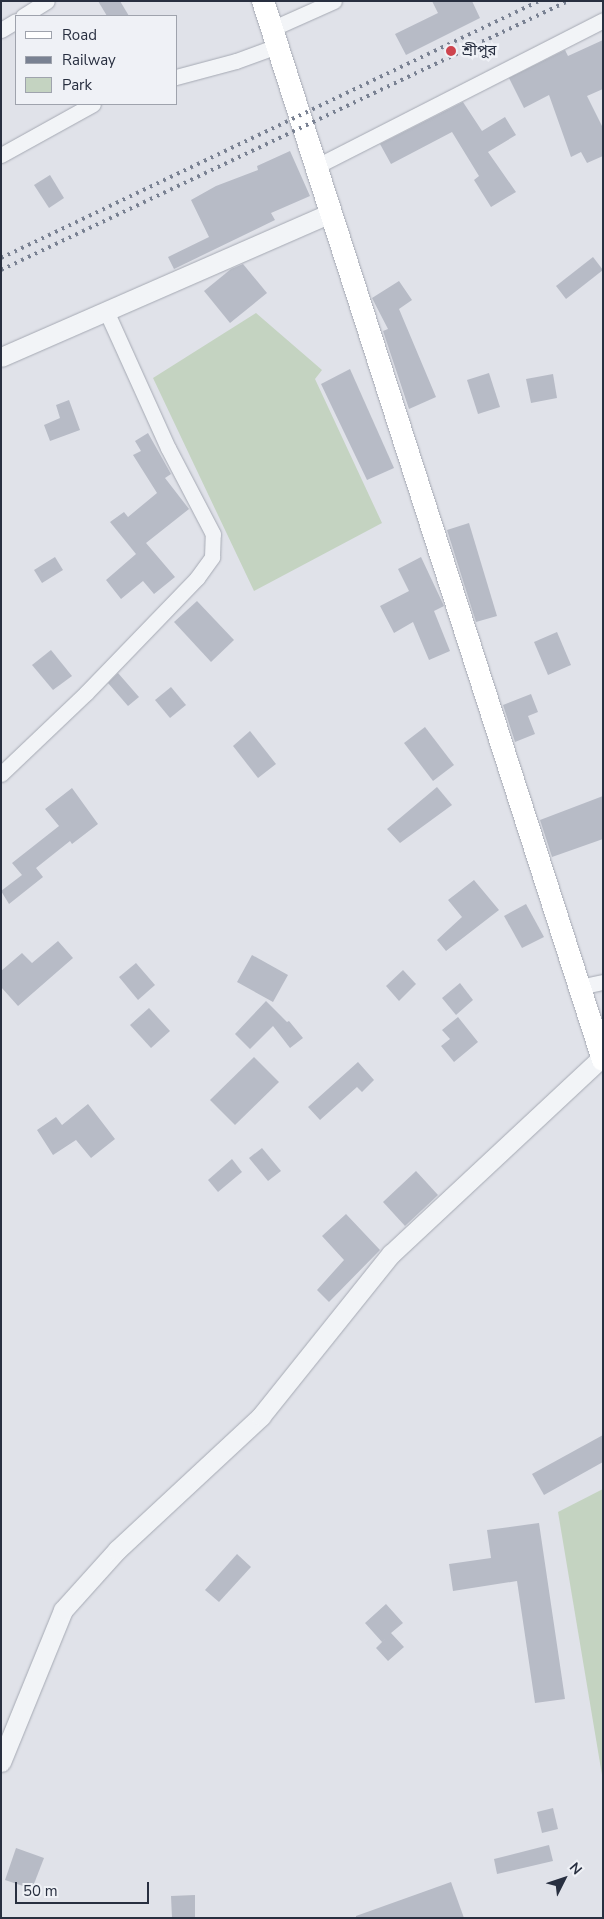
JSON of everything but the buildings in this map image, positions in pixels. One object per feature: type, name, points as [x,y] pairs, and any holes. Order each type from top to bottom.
[{"type":"main road","points":[[263,1],[602,1058]]},
{"type":"street","points":[[25,15],[48,1]]},
{"type":"street","points":[[178,76],[236,62],[334,1]]},
{"type":"street","points":[[316,166],[603,20]]},
{"type":"street","points":[[1,30],[15,22]]},
{"type":"street","points":[[1,155],[91,105]]},
{"type":"street","points":[[1,357],[107,313],[331,213]]},
{"type":"street","points":[[1,774],[86,693],[197,578],[212,557],[213,534],[168,448],[107,313]]},
{"type":"street","points":[[580,987],[603,982]]},
{"type":"street","points":[[1,1762],[63,1610],[117,1550],[260,1416],[391,1254],[602,1058]]},
{"type":"green space","points":[[256,313],[322,370],[315,379],[382,523],[254,591],[153,378]]},
{"type":"green space","points":[[603,1489],[603,1781],[558,1512]]},
{"type":"railway","points":[[1,258],[539,1]]},
{"type":"railway","points":[[1,270],[568,1]]},
{"type":"place","name":"শ্রীপুর","points":[[451,51]]}]
